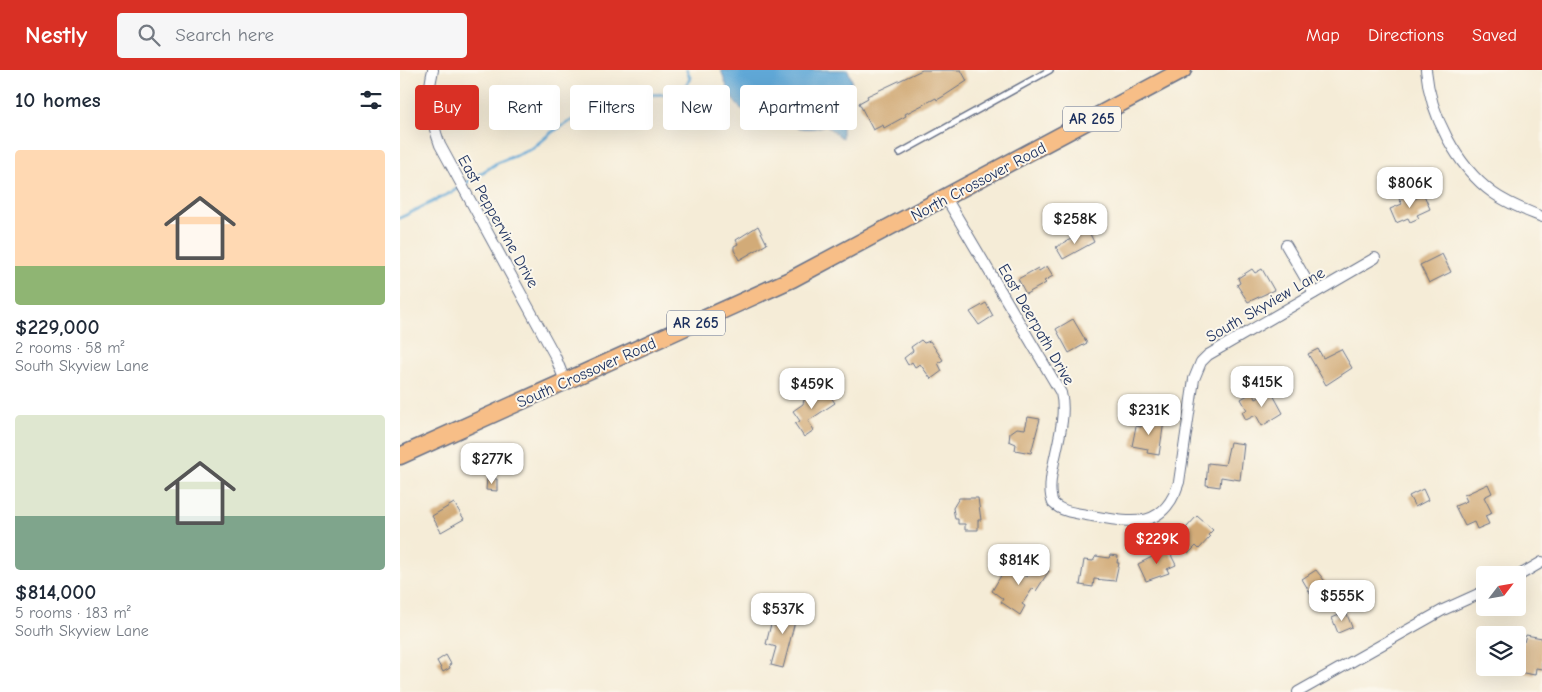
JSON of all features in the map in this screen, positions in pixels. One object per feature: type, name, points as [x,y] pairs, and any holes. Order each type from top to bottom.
[{"type":"main road","name":"North Crossover Road","points":[[826,262],[1183,70]]},
{"type":"main road","name":"South Crossover Road","points":[[400,456],[748,300],[826,262]]},
{"type":"street","name":"East Peppervine Drive","points":[[433,70],[429,95],[430,112],[440,145],[556,356],[565,381]]},
{"type":"street","points":[[1426,70],[1434,109],[1458,154],[1472,174],[1506,201],[1542,217]]},
{"type":"street","name":"East Deerpath Drive","points":[[946,198],[1061,393],[1064,415],[1050,489],[1053,503]]},
{"type":"street","points":[[1286,245],[1314,293]]},
{"type":"street","name":"South Skyview Lane","points":[[1053,503],[1065,511],[1125,521],[1138,522],[1150,519],[1164,512],[1174,498],[1180,482],[1194,378],[1201,362],[1216,349],[1375,258]]},
{"type":"street","points":[[1526,571],[1542,562]]},
{"type":"street","points":[[1298,692],[1443,610],[1476,595]]},
{"type":"lane","points":[[900,153],[1050,70]]},
{"type":"water","points":[[721,70],[848,70],[852,81],[850,85],[740,85],[740,108],[730,93],[730,85],[727,85]]},
{"type":"water","points":[[832,130],[842,130],[842,138]]},
{"type":"building","points":[[922,70],[961,70],[967,81],[937,100],[936,98],[905,114],[906,116],[884,128],[883,125],[873,130],[859,103],[868,98],[867,96]]},
{"type":"building","points":[[1408,195],[1409,198],[1413,197],[1414,199],[1424,195],[1430,209],[1417,215],[1419,218],[1410,222],[1408,218],[1396,223],[1390,209],[1402,204],[1399,199]]},
{"type":"building","points":[[758,226],[767,244],[739,260],[734,250],[734,246],[738,244],[736,240]]},
{"type":"building","points":[[1088,230],[1094,242],[1063,259],[1056,247]]},
{"type":"building","points":[[1442,254],[1451,272],[1429,283],[1420,265]]},
{"type":"building","points":[[1047,266],[1053,276],[1044,281],[1046,283],[1026,294],[1018,279],[1038,268],[1039,271]]},
{"type":"building","points":[[1252,269],[1255,273],[1262,269],[1274,290],[1248,302],[1237,285],[1240,283],[1238,278]]},
{"type":"building","points":[[986,303],[993,316],[979,325],[970,312]]},
{"type":"building","points":[[1073,319],[1087,343],[1069,353],[1056,329]]},
{"type":"building","points":[[921,340],[924,343],[930,341],[943,360],[938,363],[942,371],[931,379],[920,364],[915,367],[912,362],[908,365],[904,358],[913,351],[911,347]]},
{"type":"building","points":[[1318,349],[1323,358],[1341,349],[1352,368],[1326,385],[1308,354]]},
{"type":"building","points":[[824,387],[835,403],[808,421],[814,430],[804,437],[795,424],[800,421],[793,411],[803,404],[804,400]]},
{"type":"building","points":[[1271,391],[1283,413],[1262,426],[1256,415],[1246,420],[1242,412],[1247,410],[1241,399],[1253,392],[1256,399]]},
{"type":"building","points":[[1028,417],[1040,419],[1031,453],[1015,450],[1016,444],[1009,441],[1010,433],[1017,428],[1025,429]]},
{"type":"building","points":[[1142,419],[1164,421],[1159,455],[1147,453],[1148,449],[1132,446],[1136,426],[1141,427]]},
{"type":"building","points":[[1230,442],[1244,444],[1240,480],[1221,477],[1220,487],[1206,485],[1208,463],[1225,465]]},
{"type":"building","points":[[487,478],[497,479],[497,491],[486,490]]},
{"type":"building","points":[[1488,484],[1492,493],[1484,497],[1492,513],[1485,516],[1489,524],[1477,529],[1474,522],[1465,526],[1455,506],[1467,501],[1464,495]]},
{"type":"building","points":[[1423,489],[1428,500],[1415,507],[1409,496]]},
{"type":"building","points":[[959,498],[978,498],[981,520],[978,520],[978,530],[965,530],[965,524],[958,524],[958,519],[955,519],[953,508]]},
{"type":"building","points":[[454,503],[464,519],[441,532],[432,516]]},
{"type":"building","points":[[1197,516],[1213,530],[1208,535],[1210,537],[1199,549],[1196,546],[1189,553],[1175,540]]},
{"type":"building","points":[[1168,549],[1176,565],[1167,569],[1169,573],[1146,581],[1138,564]]},
{"type":"building","points":[[1110,555],[1118,556],[1117,563],[1119,563],[1115,581],[1094,579],[1093,587],[1080,585],[1084,560],[1093,561],[1096,556],[1109,558]]},
{"type":"building","points":[[1037,563],[1049,571],[1036,591],[1033,588],[1022,604],[1025,606],[1020,615],[1001,602],[1003,599],[992,591],[1003,572],[1005,573],[1010,566],[1027,577]]},
{"type":"building","points":[[1316,570],[1332,590],[1315,601],[1302,579]]},
{"type":"building","points":[[787,602],[799,606],[783,668],[771,665],[776,647],[766,644],[771,624],[776,626],[778,617],[783,618]]},
{"type":"building","points":[[1346,612],[1352,627],[1338,633],[1332,618]]},
{"type":"building","points":[[1526,635],[1542,638],[1542,669],[1536,668],[1535,675],[1526,673]]},
{"type":"building","points":[[446,655],[451,664],[449,665],[450,668],[443,672],[437,661]]},
{"type":"waterway","points":[[400,218],[454,191],[497,163],[533,148],[552,132],[598,105],[640,95],[675,94],[687,85],[690,78],[687,70]]}]
